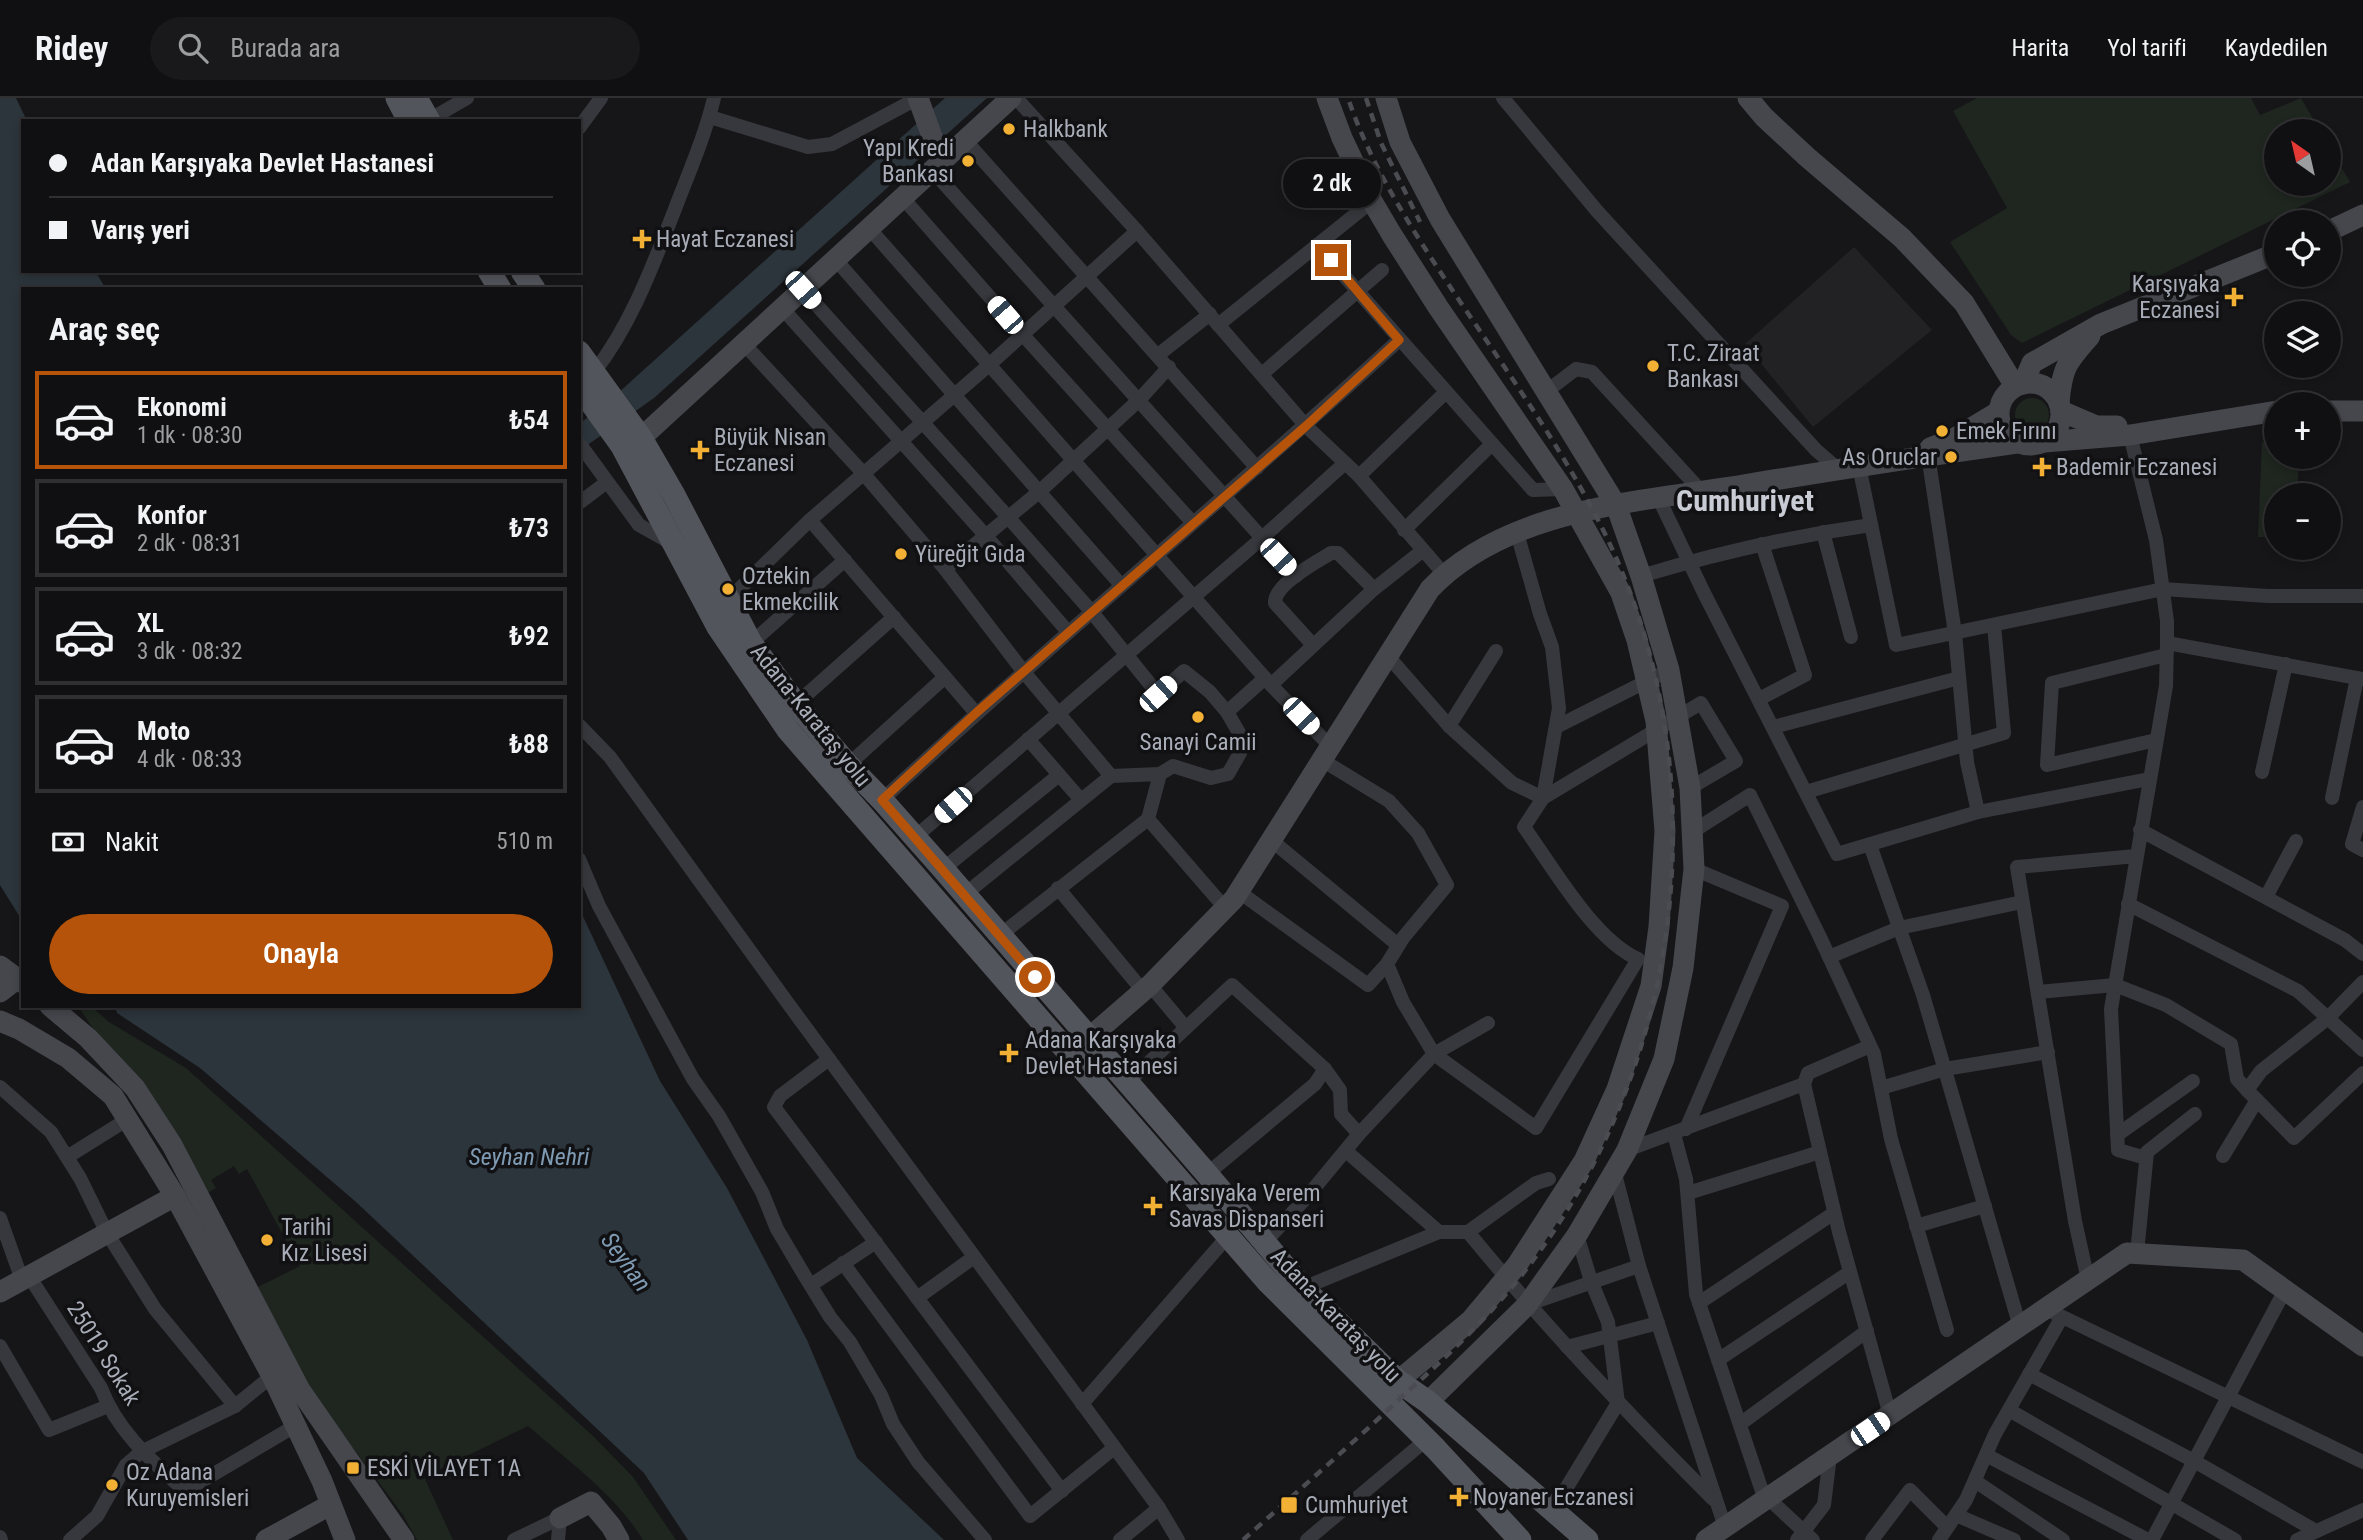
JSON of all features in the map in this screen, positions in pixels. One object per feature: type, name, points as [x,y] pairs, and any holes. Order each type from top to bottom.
[{"type":"main road","points":[[397,98],[421,110]]},
{"type":"main road","points":[[581,357],[593,388],[632,438],[673,407],[745,345],[937,161],[1013,98]]},
{"type":"main road","points":[[1327,98],[1342,138],[1372,201],[1438,307],[1563,489],[1621,593],[1637,640],[1656,729],[1665,831],[1659,927],[1651,986],[1617,1089],[1584,1161],[1506,1279],[1471,1320],[1398,1381]]},
{"type":"main road","points":[[1386,98],[1400,142],[1440,219],[1616,505],[1642,576],[1669,670],[1690,788],[1694,869],[1683,968],[1664,1059],[1615,1174],[1577,1235],[1527,1305],[1427,1402]]},
{"type":"main road","points":[[1748,98],[1764,117],[1807,157],[1902,238],[1964,303],[2019,385]]},
{"type":"main road","points":[[919,100],[937,161]]},
{"type":"main road","points":[[2341,225],[2363,215]]},
{"type":"main road","points":[[2019,385],[2032,363],[2101,324],[2264,258]]},
{"type":"main road","points":[[2044,442],[2057,429],[2061,376],[2068,361],[2101,324]]},
{"type":"main road","points":[[2017,443],[2003,430],[1998,412],[2007,393],[2019,385],[2032,383],[2048,389],[2060,407],[2096,426],[2175,426]]},
{"type":"main road","points":[[2341,411],[2363,411]]},
{"type":"main road","points":[[1868,464],[1938,446],[1998,412]]},
{"type":"main road","points":[[1089,1038],[1147,988],[1232,899],[1430,589],[1450,568],[1488,544],[1577,513],[1616,505],[1928,455],[2017,443],[2035,446],[2044,442],[2130,435],[2264,413]]},
{"type":"main road","name":"Adana-Karataş yolu","points":[[632,438],[695,586],[718,627],[788,730],[1267,1281],[1426,1440],[1520,1540]]},
{"type":"main road","name":"Adana-Karataş yolu","points":[[632,438],[674,495],[751,643],[796,704],[848,765],[943,869],[1208,1174],[1303,1288],[1398,1381],[1427,1402],[1587,1540]]},
{"type":"main road","points":[[0,992],[13,976]]},
{"type":"main road","points":[[52,1008],[88,1038],[135,1088],[173,1144],[300,1390],[404,1540]]},
{"type":"main road","points":[[0,1021],[68,1058],[113,1097],[128,1119],[175,1196],[272,1376],[322,1481],[345,1540]]},
{"type":"main road","points":[[0,1292],[175,1196]]},
{"type":"main road","points":[[1706,1540],[2020,1327],[2054,1313],[2088,1280],[2127,1253],[2242,1260],[2361,1341]]},
{"type":"main road","points":[[560,1518],[592,1502],[619,1540]]},
{"type":"main road","points":[[266,1540],[330,1505]]},
{"type":"street","points":[[421,110],[467,98]]},
{"type":"street","points":[[581,125],[601,98]]},
{"type":"street","points":[[593,388],[648,278],[714,98]]},
{"type":"street","points":[[1013,98],[1137,231],[1306,426],[1359,476],[1444,574]]},
{"type":"street","points":[[1503,98],[1597,211],[1804,437],[1838,469]]},
{"type":"street","points":[[709,117],[808,147],[832,144],[919,100]]},
{"type":"street","points":[[965,139],[1257,468]]},
{"type":"street","points":[[937,161],[1054,305],[1296,576]]},
{"type":"street","points":[[902,197],[1193,523]]},
{"type":"street","points":[[1158,355],[1214,319],[1317,245],[1372,201]]},
{"type":"street","points":[[869,228],[1193,595],[1326,754],[1389,801],[1418,833],[1447,885],[1398,945],[1387,964],[1367,985],[1232,899],[1148,819]]},
{"type":"street","points":[[727,601],[810,520],[1023,335],[1137,231]]},
{"type":"street","points":[[1317,245],[1533,490],[1563,489]]},
{"type":"street","points":[[836,260],[1121,585]]},
{"type":"street","points":[[1262,374],[1382,270]]},
{"type":"street","points":[[803,290],[1091,611],[1158,694],[1184,671],[1210,692],[1227,712],[1242,738],[1240,753],[1228,774],[1211,778],[1173,766],[1160,774],[1111,776],[964,895]]},
{"type":"street","points":[[782,309],[986,536],[1068,632]]},
{"type":"street","points":[[882,800],[1023,671],[1306,426],[1399,340]]},
{"type":"street","points":[[745,345],[863,473],[945,569],[1023,671],[1111,776]]},
{"type":"street","points":[[945,569],[1039,492],[1139,400],[1169,368]]},
{"type":"street","points":[[1548,391],[1576,369],[1592,372],[1702,492]]},
{"type":"street","points":[[1359,476],[1446,392]]},
{"type":"street","points":[[2130,435],[2156,540],[2163,589],[2166,686],[2111,1009],[2118,1150],[2146,1158]]},
{"type":"street","points":[[1404,530],[1492,443]]},
{"type":"street","points":[[581,446],[639,525],[677,545]]},
{"type":"street","points":[[1928,455],[1955,633],[1966,743],[1978,812]]},
{"type":"street","points":[[914,838],[1261,539],[1345,463]]},
{"type":"street","points":[[1868,464],[1871,525],[1896,645],[2163,589],[2268,596],[2363,596]]},
{"type":"street","points":[[581,502],[607,482]]},
{"type":"street","points":[[1659,499],[1837,854],[1978,812],[2149,779]]},
{"type":"street","points":[[810,520],[976,713]]},
{"type":"street","points":[[1642,576],[1762,544],[1871,525]]},
{"type":"street","points":[[1823,532],[1851,637]]},
{"type":"street","points":[[1387,964],[1403,1002],[1434,1054],[1536,1128],[1638,959],[1602,934],[1524,827],[1543,798],[1559,708],[1552,647],[1539,614],[1517,534]]},
{"type":"street","points":[[1759,699],[1805,675],[1762,544]]},
{"type":"street","points":[[1227,712],[1313,645],[1374,589],[1422,551]]},
{"type":"street","points":[[1313,645],[1275,603],[1274,596],[1278,591],[1331,552],[1338,553],[1374,589]]},
{"type":"street","points":[[751,643],[845,561]]},
{"type":"street","points":[[796,704],[894,617]]},
{"type":"street","points":[[1806,792],[2004,733],[1994,625]]},
{"type":"street","points":[[2156,740],[2047,765],[2052,683],[2166,649],[2286,664],[2360,678],[2332,798]]},
{"type":"street","points":[[1449,726],[1496,651]]},
{"type":"street","points":[[1388,656],[1449,726],[1512,783],[1543,798]]},
{"type":"street","points":[[2263,772],[2286,664]]},
{"type":"street","points":[[1556,727],[1669,670]]},
{"type":"street","points":[[848,765],[945,677]]},
{"type":"street","points":[[1773,727],[1959,678]]},
{"type":"street","points":[[1543,798],[1701,703],[1736,761],[1690,788]]},
{"type":"street","points":[[581,727],[610,757],[1159,1508],[1174,1538]]},
{"type":"street","points":[[1028,739],[1081,800]]},
{"type":"street","points":[[999,936],[1148,819],[1160,774]]},
{"type":"street","points":[[943,869],[1059,775]]},
{"type":"street","points":[[1692,832],[1750,795],[1870,1046],[1891,1139],[1947,1330]]},
{"type":"street","points":[[2363,807],[2352,844],[2363,850]]},
{"type":"street","points":[[2140,830],[2345,940],[2363,954]]},
{"type":"street","points":[[1271,840],[1398,945]]},
{"type":"street","points":[[2266,897],[2296,841]]},
{"type":"street","points":[[1870,845],[1923,995],[2020,1327]]},
{"type":"street","points":[[2088,1280],[2075,1222],[2017,867],[2136,856]]},
{"type":"street","points":[[581,864],[599,906],[692,1080],[719,1116],[762,1192],[777,1229],[830,1317],[850,1342],[881,1395],[893,1424],[918,1462],[985,1540]]},
{"type":"street","points":[[1694,869],[1782,906],[1680,1132],[1696,1294],[1767,1499],[1805,1537],[1824,1505],[1830,1456]]},
{"type":"street","points":[[1058,888],[1186,1028]]},
{"type":"street","points":[[1829,957],[1899,928],[2022,902]]},
{"type":"street","points":[[2128,904],[2298,991],[2363,1050]]},
{"type":"street","points":[[2223,1156],[2261,1071],[2328,1018],[2363,982]]},
{"type":"street","points":[[1128,1082],[1232,985],[1325,1069],[1340,1090],[1341,1114],[1359,1134]]},
{"type":"street","points":[[2038,992],[2115,985],[2166,1005],[2231,1044],[2237,1079],[2294,1138],[2363,1073]]},
{"type":"street","points":[[1265,1242],[1359,1134],[1434,1054],[1488,1023]]},
{"type":"street","points":[[1870,1046],[1808,1073],[1804,1084],[1834,1213],[1890,1415]]},
{"type":"street","points":[[1881,1088],[1945,1069],[2048,1052]]},
{"type":"street","points":[[829,1059],[780,1096],[774,1107],[1062,1491]]},
{"type":"street","points":[[1208,1174],[1315,1084],[1325,1069]]},
{"type":"street","points":[[2117,1135],[2193,1081]]},
{"type":"street","points":[[1626,1150],[1804,1084]]},
{"type":"street","points":[[0,1087],[51,1132],[80,1178],[107,1233],[155,1310],[235,1406]]},
{"type":"street","points":[[2137,1253],[2147,1152],[2195,1114]]},
{"type":"street","points":[[66,1157],[128,1119]]},
{"type":"street","points":[[1346,1151],[1439,1232]]},
{"type":"street","points":[[1688,1193],[1820,1152]]},
{"type":"street","points":[[1615,1174],[1639,1266],[1725,1527]]},
{"type":"street","points":[[1303,1288],[1439,1232],[1468,1232],[1536,1183],[1549,1179]]},
{"type":"street","points":[[1916,1226],[1985,1206]]},
{"type":"street","points":[[1699,1303],[1834,1213]]},
{"type":"street","name":"25019 Sokak","points":[[0,1217],[26,1278],[101,1388],[108,1406],[141,1452],[185,1491],[295,1426]]},
{"type":"street","points":[[1468,1232],[1527,1305],[1618,1403],[1716,1502]]},
{"type":"street","points":[[1553,1510],[1618,1403],[1608,1322],[1591,1281],[1577,1235]]},
{"type":"street","points":[[1082,1404],[1228,1236]]},
{"type":"street","points":[[811,1285],[876,1241]]},
{"type":"street","points":[[917,1298],[974,1256]]},
{"type":"street","points":[[843,1263],[1030,1517],[1114,1448]]},
{"type":"street","points":[[1527,1305],[1639,1266]]},
{"type":"street","points":[[1718,1360],[1850,1272]]},
{"type":"street","points":[[1986,1455],[2150,1540],[2285,1290]]},
{"type":"street","points":[[1939,1540],[1966,1500],[1986,1455],[2029,1374],[2054,1313],[2363,1462]]},
{"type":"street","points":[[1567,1348],[1658,1323]]},
{"type":"street","points":[[1740,1424],[1867,1331]]},
{"type":"street","points":[[0,1346],[49,1430],[108,1406]]},
{"type":"street","points":[[2029,1374],[2194,1461],[2316,1531]]},
{"type":"street","points":[[70,1540],[97,1516],[126,1465],[141,1452],[235,1406],[272,1376]]},
{"type":"street","points":[[2009,1410],[2235,1540]]},
{"type":"street","points":[[1307,1540],[1426,1440]]},
{"type":"street","points":[[1975,1481],[2063,1540]]},
{"type":"street","points":[[1872,1540],[1910,1490],[1947,1527]]},
{"type":"street","points":[[1120,1540],[1159,1508]]},
{"type":"street","points":[[2297,1540],[2363,1510]]},
{"type":"street","points":[[1956,1515],[2014,1540]]},
{"type":"street","points":[[514,1540],[560,1518]]},
{"type":"street","points":[[558,1540],[560,1518]]},
{"type":"shaded area","points":[[1977,98],[2251,98],[2260,115],[2301,98],[2313,119],[2264,119],[2264,196],[2321,196],[2293,210],[2264,210],[2264,224],[2022,343],[2011,335],[1950,242],[2007,208],[1953,111]]},
{"type":"shaded area","points":[[2342,168],[2350,182],[2342,186]]},
{"type":"shaded area","points":[[1854,247],[1932,330],[1813,427],[1745,344]]},
{"type":"shaded area","points":[[2032,398],[2044,403],[2049,415],[2044,427],[2032,432],[2020,427],[2015,415],[2020,403]]},
{"type":"shaded area","points":[[2262,442],[2264,469],[2298,469],[2298,483],[2264,483],[2264,537],[2258,537]]},
{"type":"shaded area","points":[[79,1008],[93,1008],[109,1022],[186,1068],[593,1436],[633,1477],[676,1540],[643,1540],[632,1523],[605,1493],[528,1426],[424,1477],[453,1540],[417,1540],[403,1515],[291,1364],[256,1288],[300,1266],[247,1169],[239,1174],[234,1166],[211,1180],[216,1188],[204,1195]]},
{"type":"water","points":[[0,98],[16,98],[26,119],[21,119],[21,273],[96,273],[105,287],[21,287],[21,919],[0,885]]},
{"type":"water","points":[[945,98],[987,98],[654,398],[581,450],[581,422],[607,403]]},
{"type":"water","name":"Seyhan Nehri","points":[[581,912],[660,1081],[727,1188],[807,1340],[857,1458],[944,1540],[688,1540],[644,1473],[356,1202],[200,1068],[117,1013],[116,1008],[581,1008]]},
{"type":"railway","points":[[1243,1540],[1457,1346],[1505,1295],[1534,1259],[1587,1176],[1627,1087],[1655,994],[1670,897],[1672,800],[1661,703],[1636,608],[1597,518],[1580,486],[1543,425],[1402,212],[1366,145],[1348,98]]},
{"type":"railway","points":[[1366,98],[1381,143],[1420,222]]},
{"type":"place","name":"Halkbank","points":[[1009,129]]},
{"type":"place","name":"Yapı Kredi Bankası","points":[[968,161]]},
{"type":"place","name":"Hayat Eczanesi","points":[[642,239]]},
{"type":"place","name":"Karşıyaka Eczanesi","points":[[2234,297]]},
{"type":"place","name":"T.C. Ziraat Bankası","points":[[1653,366]]},
{"type":"place","name":"Emek Fırını","points":[[1942,431]]},
{"type":"place","name":"Büyük Nisan Eczanesi","points":[[700,450]]},
{"type":"place","name":"As Oruclar","points":[[1951,457]]},
{"type":"place","name":"Bademir Eczanesi","points":[[2042,467]]},
{"type":"place","name":"Yüreğit Gıda","points":[[901,554]]},
{"type":"place","name":"Oztekin Ekmekcilik","points":[[728,589]]},
{"type":"place","name":"Sanayi Camii","points":[[1198,717]]},
{"type":"place","name":"Adana Karşıyaka Devlet Hastanesi","points":[[1009,1053]]},
{"type":"place","name":"Karsıyaka Verem Savas Dispanseri","points":[[1153,1206]]},
{"type":"place","name":"Tarihi Kız Lisesi","points":[[267,1240]]},
{"type":"place","name":"ESKİ VİLAYET 1A","points":[[353,1468]]},
{"type":"place","name":"Oz Adana Kuruyemisleri","points":[[112,1485]]},
{"type":"place","name":"Noyaner Eczanesi","points":[[1459,1497]]},
{"type":"place","name":"Cumhuriyet","points":[[1289,1505]]},
{"type":"district","name":"Cumhuriyet","points":[[1745,501]]},
{"type":"route","points":[[1035,977],[882,800],[976,713],[1306,426],[1399,340],[1331,260]]},
{"type":"water label","name":"Seyhan","points":[[626,1262]]}]
